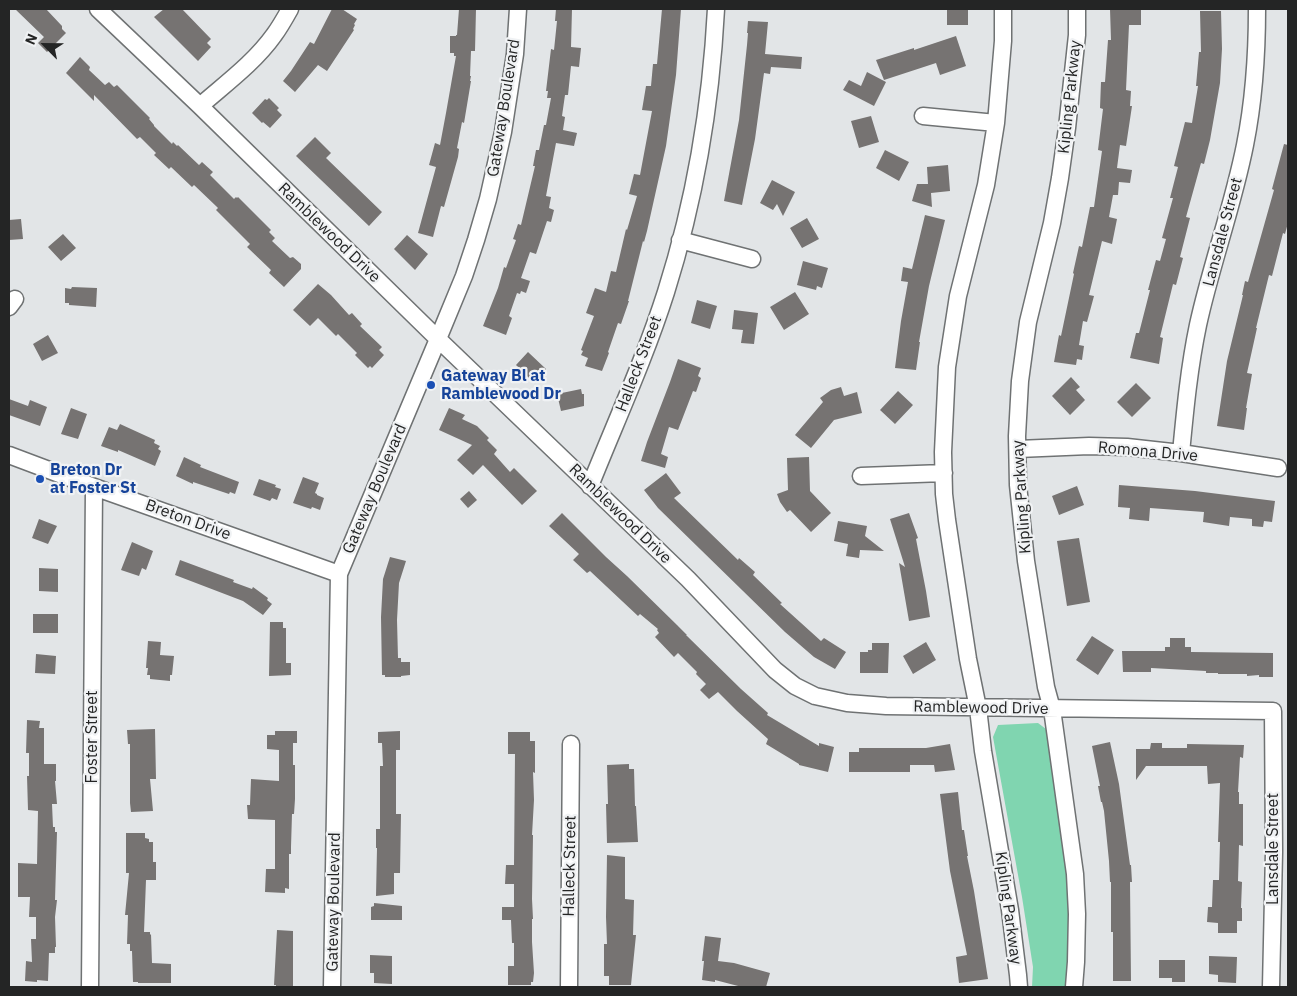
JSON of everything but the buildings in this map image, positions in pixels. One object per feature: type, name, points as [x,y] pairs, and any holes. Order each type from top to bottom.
[{"type":"street","name":"Ramblewood Drive","points":[[98,9],[688,579],[775,670],[795,686],[815,696],[846,703],[886,706],[1273,712]]},
{"type":"street","points":[[200,106],[248,64],[273,36],[290,9]]},
{"type":"street","name":"Gateway Boulevard","points":[[332,987],[339,574],[464,276],[476,240],[488,199],[509,100],[518,9]]},
{"type":"street","name":"Halleck Street","points":[[590,486],[646,348],[666,291],[680,240],[704,135],[714,51],[716,9]]},
{"type":"street","name":"Kipling Parkway","points":[[1003,9],[1003,41],[996,123],[986,185],[958,296],[947,368],[944,473],[947,520],[1010,910],[1019,987]]},
{"type":"street","name":"Kipling Parkway","points":[[1074,987],[1077,914],[1075,874],[1052,709],[1046,687],[1026,561],[1018,485],[1017,436],[1020,382],[1028,322],[1052,223],[1060,178],[1077,35],[1077,9]]},
{"type":"street","name":"Lansdale Street","points":[[1181,454],[1191,361],[1198,324],[1245,145],[1253,100],[1257,45],[1257,9]]},
{"type":"street","points":[[923,116],[996,123]]},
{"type":"street","points":[[680,240],[752,259]]},
{"type":"street","name":"Romona Drive","points":[[1018,449],[1127,447],[1278,468]]},
{"type":"street","name":"Breton Drive","points":[[9,455],[339,574]]},
{"type":"street","points":[[861,476],[944,473]]},
{"type":"street","name":"Foster Street","points":[[90,987],[94,487]]},
{"type":"street","name":"Lansdale Street","points":[[1271,987],[1274,852],[1273,712]]},
{"type":"street","name":"Halleck Street","points":[[569,987],[571,744]]},
{"type":"green space","points":[[1038,723],[1046,729],[1069,875],[1068,987],[1032,987],[1033,967],[993,737],[998,725]]},
{"type":"place","name":"Gateway Bl at Ramblewood Dr","points":[[431,385]]},
{"type":"place","name":"Breton Dr at Foster St","points":[[40,479]]}]
